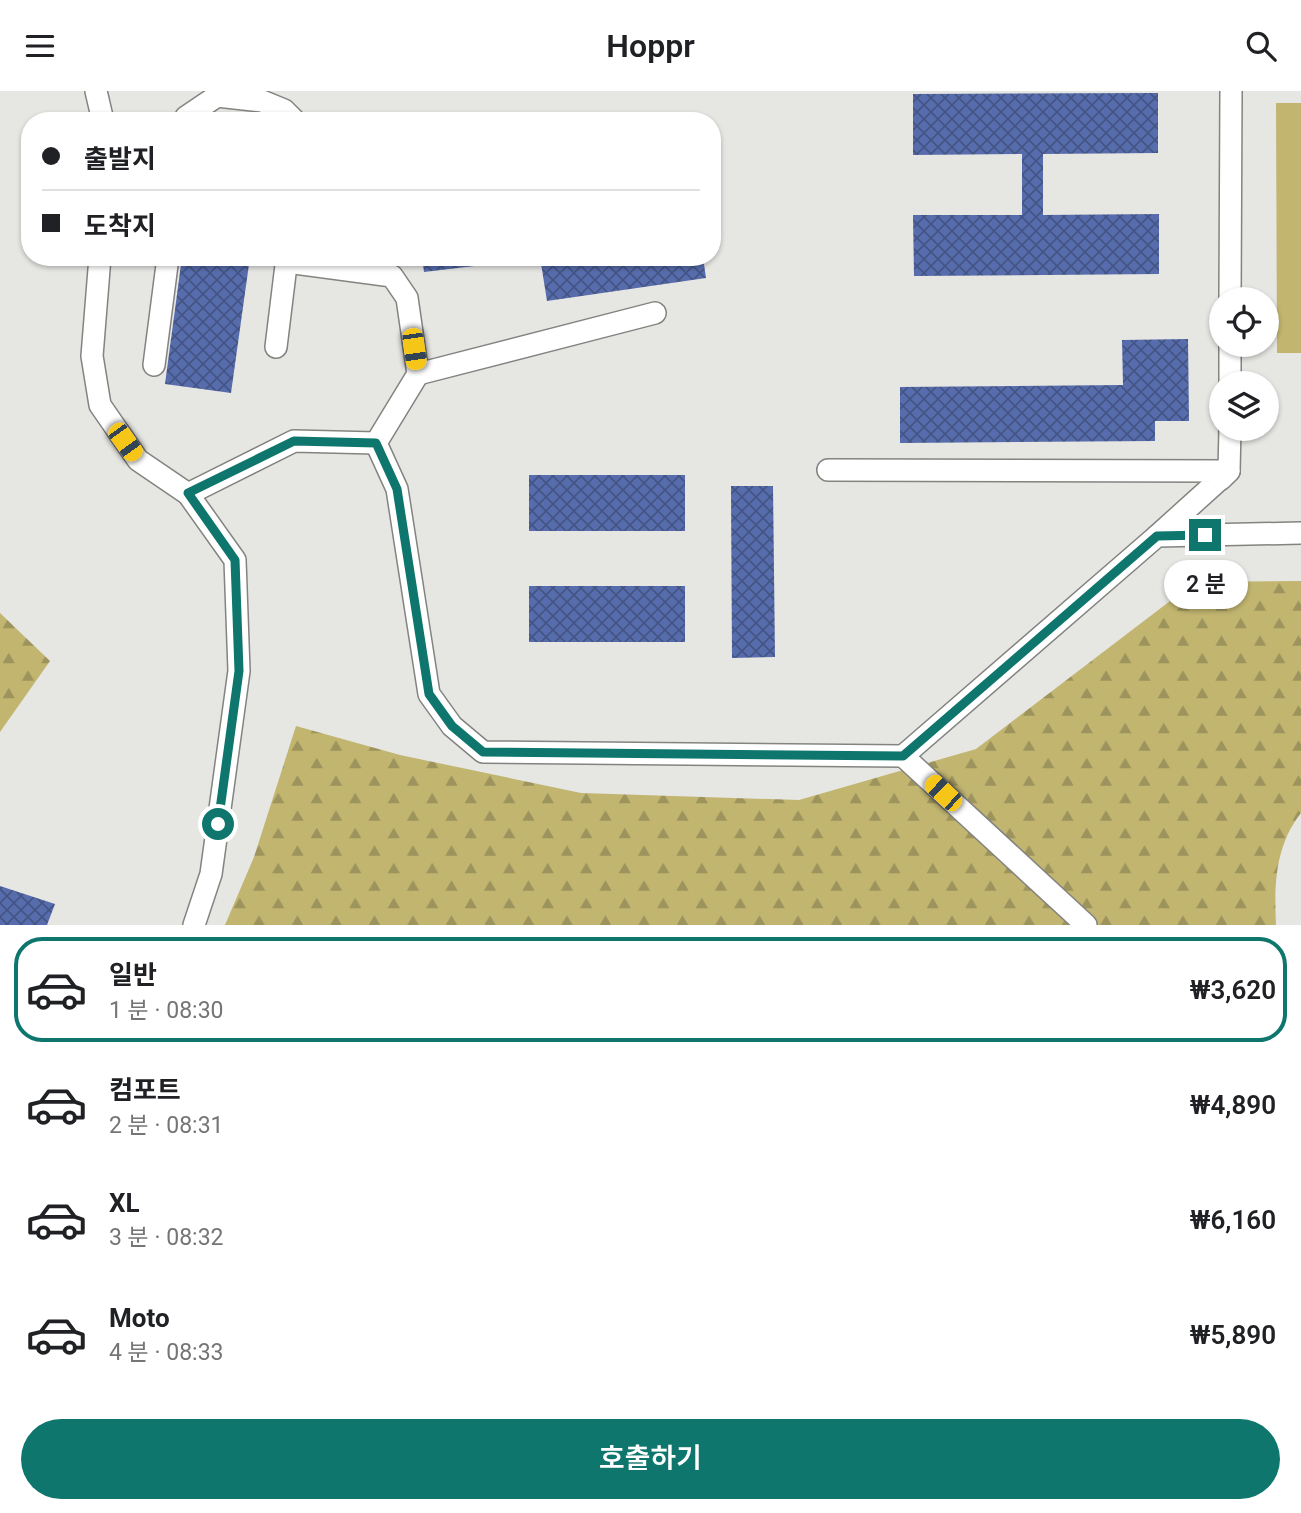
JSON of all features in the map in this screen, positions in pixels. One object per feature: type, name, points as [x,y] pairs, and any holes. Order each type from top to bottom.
[{"type":"lane","points":[[96,91],[101,112]]},
{"type":"lane","points":[[1230,287],[1231,91]]},
{"type":"lane","points":[[193,112],[217,96],[262,101],[286,112]]},
{"type":"lane","points":[[99,266],[92,356],[100,405],[138,460],[188,493],[235,560],[239,671],[211,874],[194,925]]},
{"type":"lane","points":[[154,365],[167,266]]},
{"type":"lane","points":[[276,347],[286,266]]},
{"type":"lane","points":[[326,266],[392,276],[407,297],[418,374],[376,443]]},
{"type":"lane","points":[[418,374],[655,313]]},
{"type":"lane","points":[[188,493],[294,441],[376,443]]},
{"type":"lane","points":[[376,443],[397,489],[429,694],[452,726],[483,752],[903,756],[1230,471],[1230,441]]},
{"type":"lane","points":[[828,470],[1230,471]]},
{"type":"lane","points":[[1157,536],[1301,533]]},
{"type":"lane","points":[[903,756],[1086,925]]},
{"type":"green space","points":[[1276,103],[1301,103],[1301,353],[1279,353],[1279,287],[1277,287]]},
{"type":"green space","points":[[1301,581],[1301,813],[1281,852],[1275,895],[1276,925],[225,925],[254,857],[296,726],[400,755],[581,793],[799,800],[976,749],[1195,582]]},
{"type":"green space","points":[[0,613],[50,661],[0,732]]},
{"type":"building","points":[[1158,93],[1158,153],[1043,154],[1043,215],[1159,214],[1159,274],[914,276],[913,215],[1022,215],[1022,154],[913,155],[913,94]]},
{"type":"building","points":[[181,266],[249,266],[231,393],[165,384]]},
{"type":"building","points":[[423,266],[474,266],[424,272]]},
{"type":"building","points":[[541,266],[704,266],[706,278],[547,301]]},
{"type":"building","points":[[1188,339],[1189,421],[1155,421],[1155,441],[900,443],[900,387],[1123,385],[1122,340]]},
{"type":"building","points":[[529,475],[685,475],[685,531],[529,531]]},
{"type":"building","points":[[731,486],[773,486],[775,657],[732,658]]},
{"type":"building","points":[[529,586],[685,586],[685,642],[529,642]]},
{"type":"building","points":[[0,886],[55,904],[47,925],[0,925]]},
{"type":"route","points":[[218,824],[239,671],[235,560],[188,493],[294,441],[376,443],[397,489],[429,694],[452,726],[483,752],[903,756],[1157,536],[1205,535]]}]
